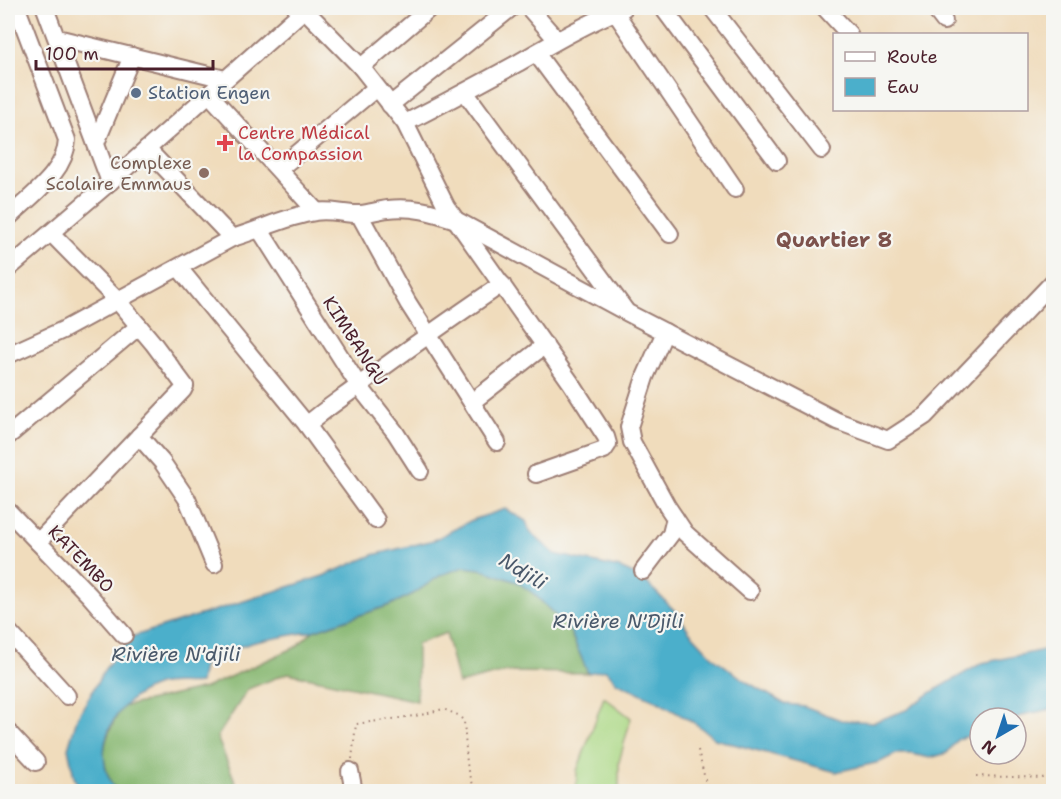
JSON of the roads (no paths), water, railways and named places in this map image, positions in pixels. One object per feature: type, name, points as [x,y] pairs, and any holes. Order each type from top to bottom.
[{"type":"street","points":[[8,8],[16,8],[67,140],[67,151],[51,177],[8,218]]},
{"type":"street","points":[[45,8],[110,182]]},
{"type":"street","points":[[8,269],[110,182],[305,8],[361,67],[405,123],[446,206],[545,345],[606,437],[608,444],[604,450],[536,474]]},
{"type":"street","points":[[361,67],[430,8]]},
{"type":"street","points":[[390,105],[511,8]]},
{"type":"street","points":[[529,8],[557,40]]},
{"type":"street","points":[[663,8],[777,161]]},
{"type":"street","points":[[712,8],[822,150]]},
{"type":"street","points":[[825,8],[848,33]]},
{"type":"street","points":[[405,123],[536,53],[610,10],[735,189]]},
{"type":"street","points":[[57,38],[225,79]]},
{"type":"street","points":[[536,53],[670,234]]},
{"type":"street","points":[[96,143],[132,56]]},
{"type":"street","points":[[279,169],[376,88]]},
{"type":"street","points":[[465,92],[628,313]]},
{"type":"street","points":[[209,94],[316,211]]},
{"type":"street","points":[[147,149],[232,238]]},
{"type":"street","points":[[8,355],[63,330],[232,238],[316,211],[330,210],[359,214],[390,209],[416,209],[431,211],[456,220],[628,313],[837,421],[888,440],[925,416],[1053,281]]},
{"type":"street","points":[[359,214],[408,303],[497,442]]},
{"type":"street","name":"KIMBANGU","points":[[260,230],[359,386],[395,432],[420,471]]},
{"type":"street","points":[[38,542],[185,386],[140,326],[51,233]]},
{"type":"street","points":[[179,268],[307,425],[376,520]]},
{"type":"street","points":[[307,425],[330,404],[359,386],[428,334],[502,284]]},
{"type":"street","points":[[8,436],[140,326]]},
{"type":"street","points":[[665,332],[645,377],[629,427],[632,442],[685,533],[750,591]]},
{"type":"street","points":[[472,402],[545,345]]},
{"type":"street","points":[[139,436],[162,462],[187,500],[214,564]]},
{"type":"street","name":"KATEMBO","points":[[8,511],[90,594],[124,635]]},
{"type":"street","points":[[643,571],[671,534],[675,518]]},
{"type":"street","points":[[8,632],[67,696]]},
{"type":"street","points":[[8,732],[36,762]]},
{"type":"street","points":[[350,771],[354,792]]},
{"type":"water","name":"Rivière N'Djili","points":[[505,509],[526,521],[530,532],[555,554],[620,568],[642,578],[677,613],[689,631],[714,658],[747,682],[785,704],[804,706],[841,720],[874,722],[906,710],[982,663],[1053,648],[1053,709],[1028,714],[1028,706],[968,706],[968,736],[958,739],[947,753],[930,758],[912,754],[896,754],[880,762],[836,772],[715,739],[696,724],[655,700],[616,682],[606,670],[588,673],[569,629],[534,594],[517,582],[480,569],[464,567],[441,575],[413,594],[390,605],[313,631],[255,642],[232,649],[203,666],[200,683],[163,684],[142,692],[118,714],[105,743],[104,759],[108,775],[116,791],[80,791],[74,777],[68,748],[77,718],[105,669],[131,637],[323,576],[373,555],[434,540],[472,520]]},
{"type":"place","name":"Station Engen","points":[[136,93]]},
{"type":"place","name":"Centre Médical la Compassion","points":[[225,143]]},
{"type":"place","name":"Complexe Scolaire Emmaus","points":[[204,173]]},
{"type":"district","name":"Quartier 8","points":[[834,240]]},
{"type":"water label","name":"Ndjili","points":[[523,571]]},
{"type":"water label","name":"Rivière N'djili","points":[[176,654]]}]
